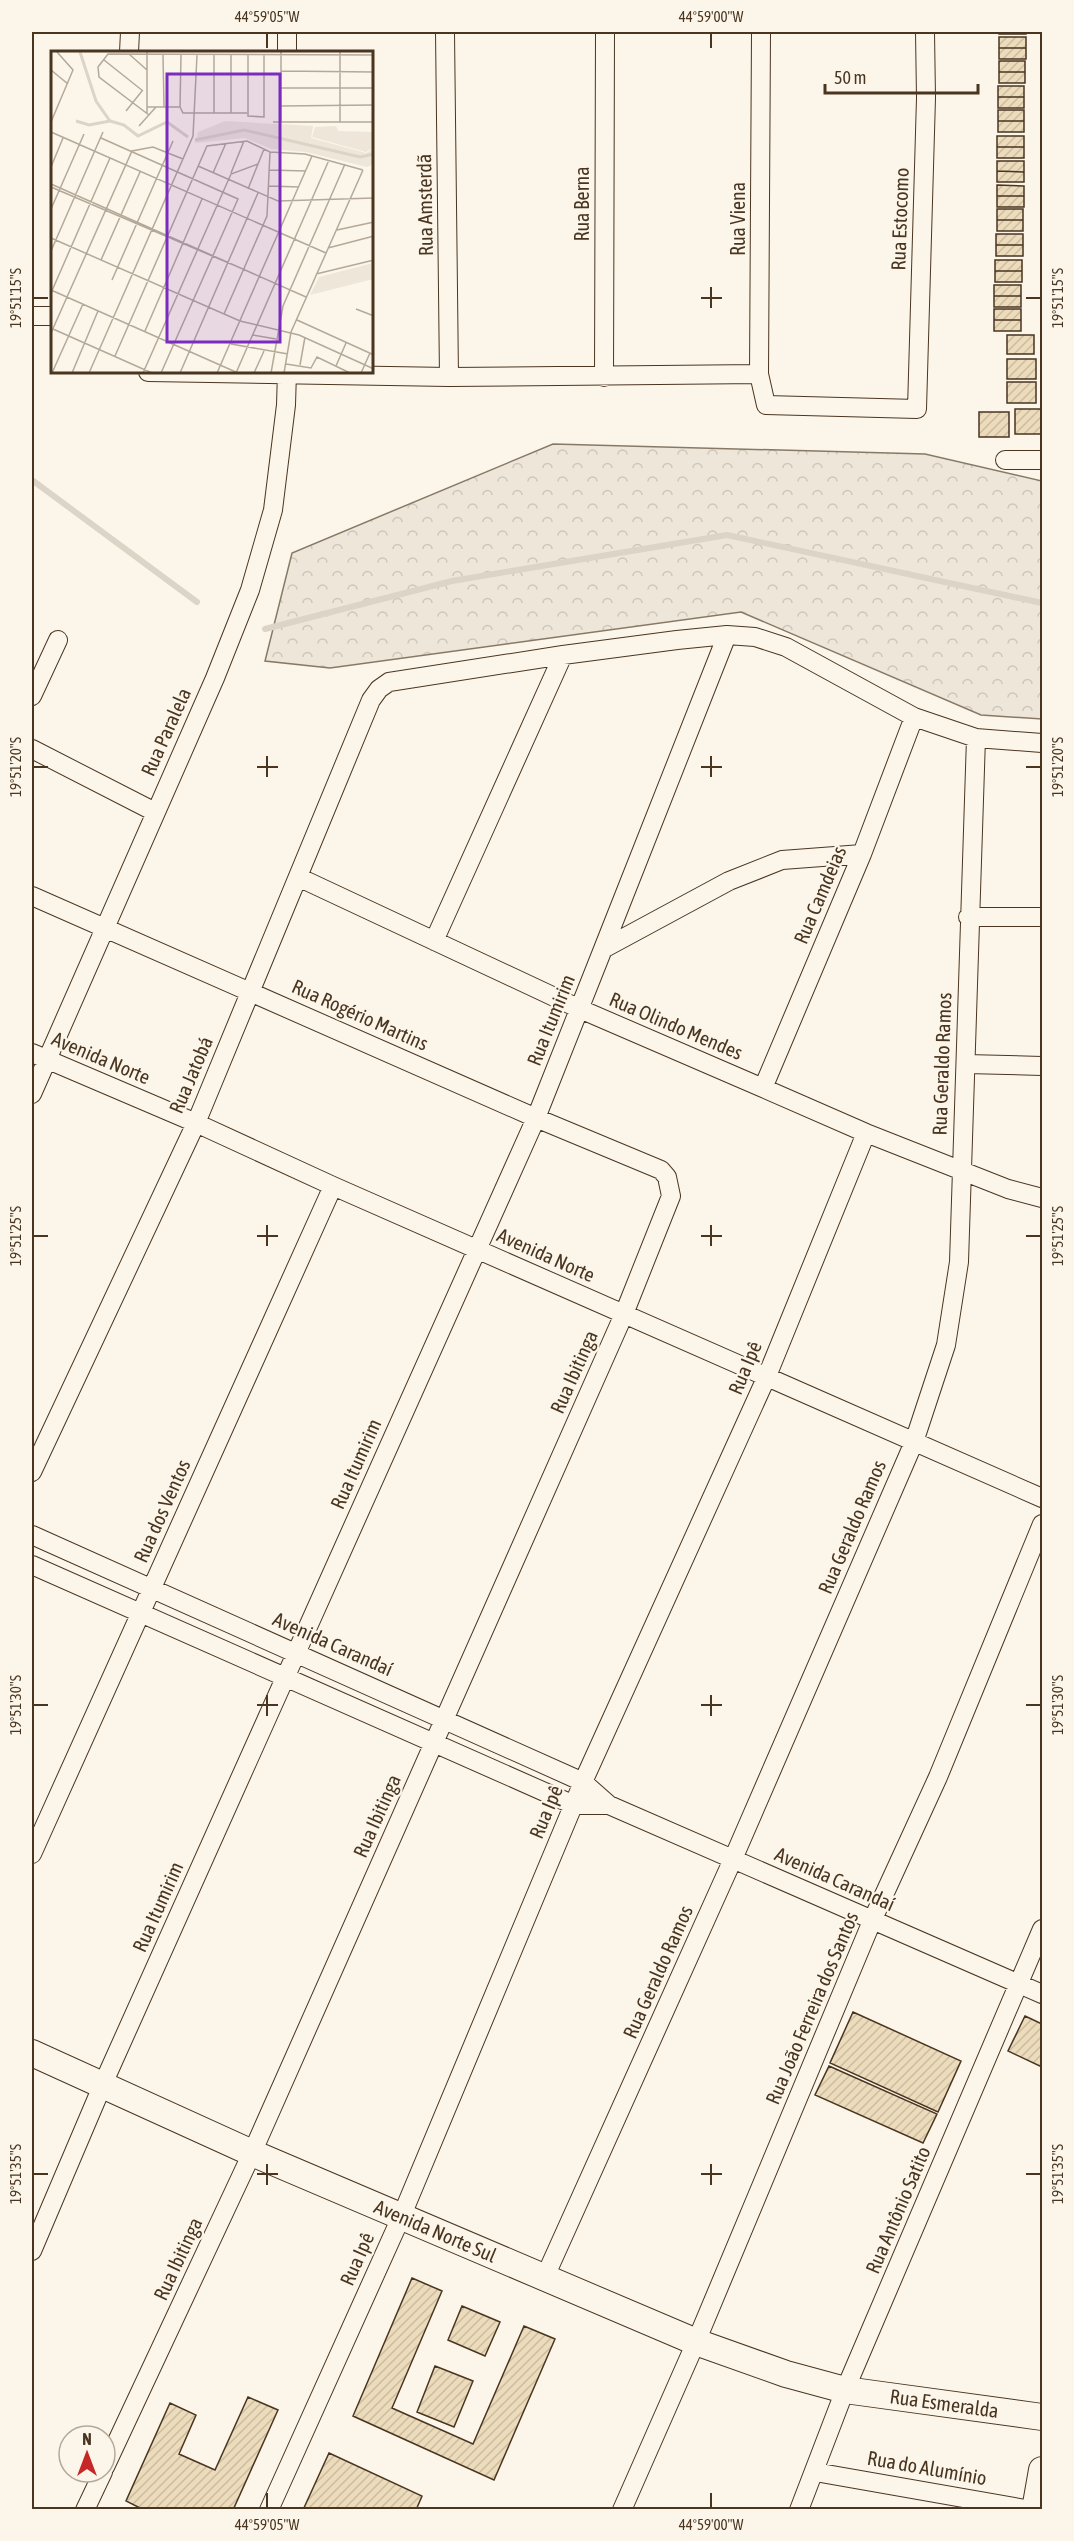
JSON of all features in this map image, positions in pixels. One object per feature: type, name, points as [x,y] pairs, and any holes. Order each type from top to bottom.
[{"type":"street","points":[[129,32],[129,51]]},
{"type":"street","points":[[287,32],[287,51]]},
{"type":"street","name":"Rua Amsterdã","points":[[445,32],[449,377]]},
{"type":"street","name":"Rua Berna","points":[[604,377],[605,32]]},
{"type":"street","name":"Rua Viena","points":[[761,32],[759,374],[766,405]]},
{"type":"street","name":"Rua Estocomo","points":[[766,405],[917,408],[926,98],[925,32]]},
{"type":"street","points":[[32,316],[51,316]]},
{"type":"street","points":[[287,374],[449,377],[759,374]]},
{"type":"street","name":"Rua Paralela","points":[[32,1095],[39,1057],[104,927],[215,678],[250,590],[273,510],[286,405],[287,374]]},
{"type":"street","points":[[1005,459],[1042,460]]},
{"type":"street","points":[[434,940],[563,655],[727,635],[755,637],[786,647],[914,717],[976,738],[1042,743]]},
{"type":"street","name":"Rua Itumirim","points":[[32,2251],[103,2084],[536,1118],[727,635]]},
{"type":"street","points":[[32,696],[58,640]]},
{"type":"street","name":"Rua Jatobá","points":[[32,1472],[196,1123],[370,700],[379,689],[399,678],[563,655]]},
{"type":"street","name":"Rua Camdeias","points":[[763,1088],[862,854],[914,717]]},
{"type":"street","name":"Rua Geraldo Ramos","points":[[544,2279],[733,1859],[914,1442],[945,1345],[959,1262],[966,1064],[968,916],[976,738]]},
{"type":"street","points":[[32,749],[155,812]]},
{"type":"street","points":[[603,949],[729,881],[782,860],[862,854]]},
{"type":"street","name":"Rua Olindo Mendes","points":[[298,877],[580,1009],[866,1133],[1008,1189],[1042,1198]]},
{"type":"street","name":"Rua Rogério Martins","points":[[32,896],[536,1118],[661,1170],[667,1177]]},
{"type":"street","points":[[968,916],[1042,917]]},
{"type":"street","name":"Avenida Norte","points":[[39,1057],[196,1123],[333,1186],[1042,1498]]},
{"type":"street","points":[[966,1064],[1042,1066]]},
{"type":"street","name":"Rua Ipê","points":[[269,2510],[402,2215],[583,1782],[767,1376],[866,1133]]},
{"type":"street","name":"Rua Ibitinga","points":[[117,2441],[252,2153],[624,1314],[671,1196],[667,1177]]},
{"type":"street","name":"Rua dos Ventos","points":[[32,1854],[333,1186]]},
{"type":"street","name":"Rua João Ferreira dos Santos","points":[[622,2510],[696,2342],[872,1922],[939,1777],[1042,1524]]},
{"type":"street","name":"Avenida Carandaí","points":[[32,1534],[583,1782],[609,1805],[872,1922],[1042,1994]]},
{"type":"street","name":"Avenida Carandaí","points":[[32,1565],[285,1679],[435,1742],[574,1805],[609,1805]]},
{"type":"street","name":"Rua Antônio Satito","points":[[799,2510],[846,2390],[1042,1929]]},
{"type":"street","name":"Avenida Norte Sul","points":[[32,2053],[252,2153],[696,2342],[786,2374],[846,2390]]},
{"type":"street","name":"Rua Esmeralda","points":[[846,2390],[1042,2417]]},
{"type":"street","points":[[1033,2510],[1042,2470]]},
{"type":"street","name":"Rua do Alumínio","points":[[815,2472],[1033,2510]]},
{"type":"street","points":[[85,2510],[97,2484]]},
{"type":"green space","points":[[553,444],[925,454],[1042,481],[1042,719],[981,715],[741,612],[330,668],[265,661],[292,553]]},
{"type":"building","points":[[999,32],[1026,32],[1026,34],[999,34]]},
{"type":"building","points":[[999,37],[1026,37],[1026,48],[999,48]]},
{"type":"building","points":[[999,48],[1026,48],[1026,59],[999,59]]},
{"type":"building","points":[[999,61],[1025,61],[1025,72],[999,72]]},
{"type":"building","points":[[999,72],[1025,72],[1025,83],[999,83]]},
{"type":"building","points":[[998,86],[1024,86],[1024,97],[998,97]]},
{"type":"building","points":[[998,97],[1024,97],[1024,108],[998,108]]},
{"type":"building","points":[[998,110],[1024,110],[1024,121],[998,121]]},
{"type":"building","points":[[998,121],[1024,121],[1024,132],[998,132]]},
{"type":"building","points":[[997,136],[1024,136],[1024,147],[997,147]]},
{"type":"building","points":[[997,147],[1024,147],[1024,158],[997,158]]},
{"type":"building","points":[[997,161],[1024,161],[1024,172],[997,171]]},
{"type":"building","points":[[997,171],[1024,172],[1024,182],[997,182]]},
{"type":"building","points":[[997,185],[1024,186],[1024,196],[997,196]]},
{"type":"building","points":[[997,196],[1024,196],[1024,207],[997,207]]},
{"type":"building","points":[[997,209],[1023,209],[1023,220],[997,220]]},
{"type":"building","points":[[997,220],[1023,220],[1023,231],[997,231]]},
{"type":"building","points":[[996,234],[1023,234],[1023,245],[996,245]]},
{"type":"building","points":[[996,245],[1023,245],[1023,256],[996,256]]},
{"type":"building","points":[[995,260],[1022,260],[1022,271],[995,271]]},
{"type":"building","points":[[995,271],[1022,271],[1022,282],[995,282]]},
{"type":"building","points":[[994,285],[1021,285],[1021,296],[994,296]]},
{"type":"building","points":[[994,296],[1021,296],[1021,307],[994,307]]},
{"type":"building","points":[[994,309],[1021,309],[1021,320],[994,320]]},
{"type":"building","points":[[994,320],[1021,320],[1021,331],[994,331]]},
{"type":"building","points":[[1007,335],[1034,335],[1034,354],[1007,354]]},
{"type":"building","points":[[1007,359],[1036,359],[1036,379],[1007,379]]},
{"type":"building","points":[[1007,382],[1036,382],[1036,403],[1007,403]]},
{"type":"building","points":[[1015,409],[1042,409],[1042,434],[1015,434]]},
{"type":"building","points":[[979,412],[1009,412],[1009,437],[979,437]]},
{"type":"building","points":[[853,2012],[961,2061],[938,2112],[830,2063]]},
{"type":"building","points":[[1025,2016],[1042,2024],[1042,2067],[1008,2051]]},
{"type":"building","points":[[829,2066],[937,2114],[923,2143],[815,2095]]},
{"type":"building","points":[[412,2278],[442,2291],[392,2408],[473,2444],[524,2326],[555,2339],[494,2480],[353,2416]]},
{"type":"building","points":[[462,2306],[500,2322],[485,2356],[448,2340]]},
{"type":"building","points":[[435,2366],[473,2381],[454,2427],[417,2412]]},
{"type":"building","points":[[248,2397],[278,2410],[233,2510],[144,2510],[126,2501],[170,2403],[196,2415],[179,2454],[215,2470]]},
{"type":"building","points":[[329,2453],[422,2496],[416,2510],[303,2510]]},
{"type":"waterway","points":[[32,480],[197,602]]},
{"type":"waterway","points":[[265,629],[452,581],[727,535],[1042,603]]}]
